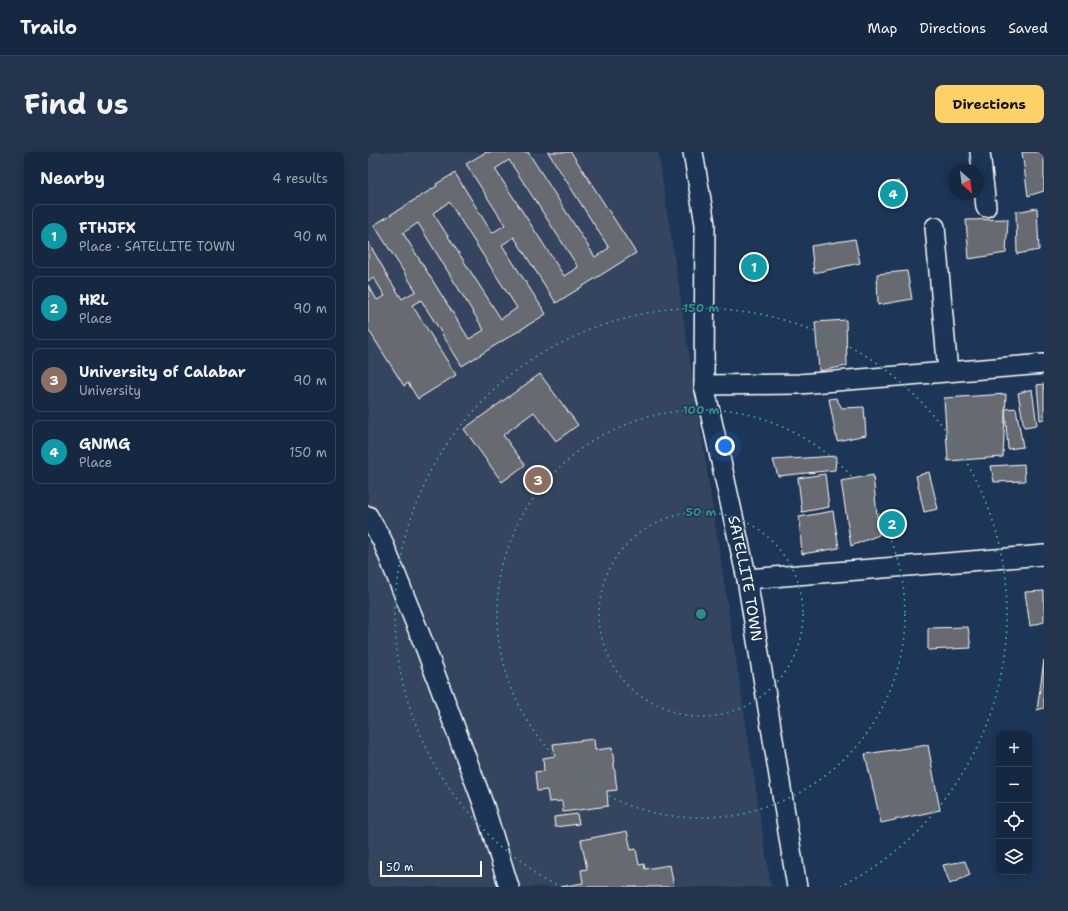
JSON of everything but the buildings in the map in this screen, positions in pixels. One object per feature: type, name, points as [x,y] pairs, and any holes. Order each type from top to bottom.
[{"type":"street","name":"SATELLITE TOWN","points":[[694,152],[705,224],[704,385],[747,579],[797,887]]},
{"type":"street","points":[[980,152],[986,207]]},
{"type":"street","points":[[935,227],[948,372]]},
{"type":"street","points":[[704,385],[800,384],[1044,364]]},
{"type":"street","points":[[368,516],[382,540],[427,652],[484,806],[509,887]]},
{"type":"street","points":[[747,579],[1044,555]]},
{"type":"shaded area","points":[[368,152],[658,152],[771,887],[368,887]]},
{"type":"place","name":"GNMG","points":[[893,194]]},
{"type":"place","name":"FTHJFX","points":[[754,267]]},
{"type":"place","name":"University of Calabar","points":[[538,480]]},
{"type":"place","name":"HRL","points":[[892,524]]}]
